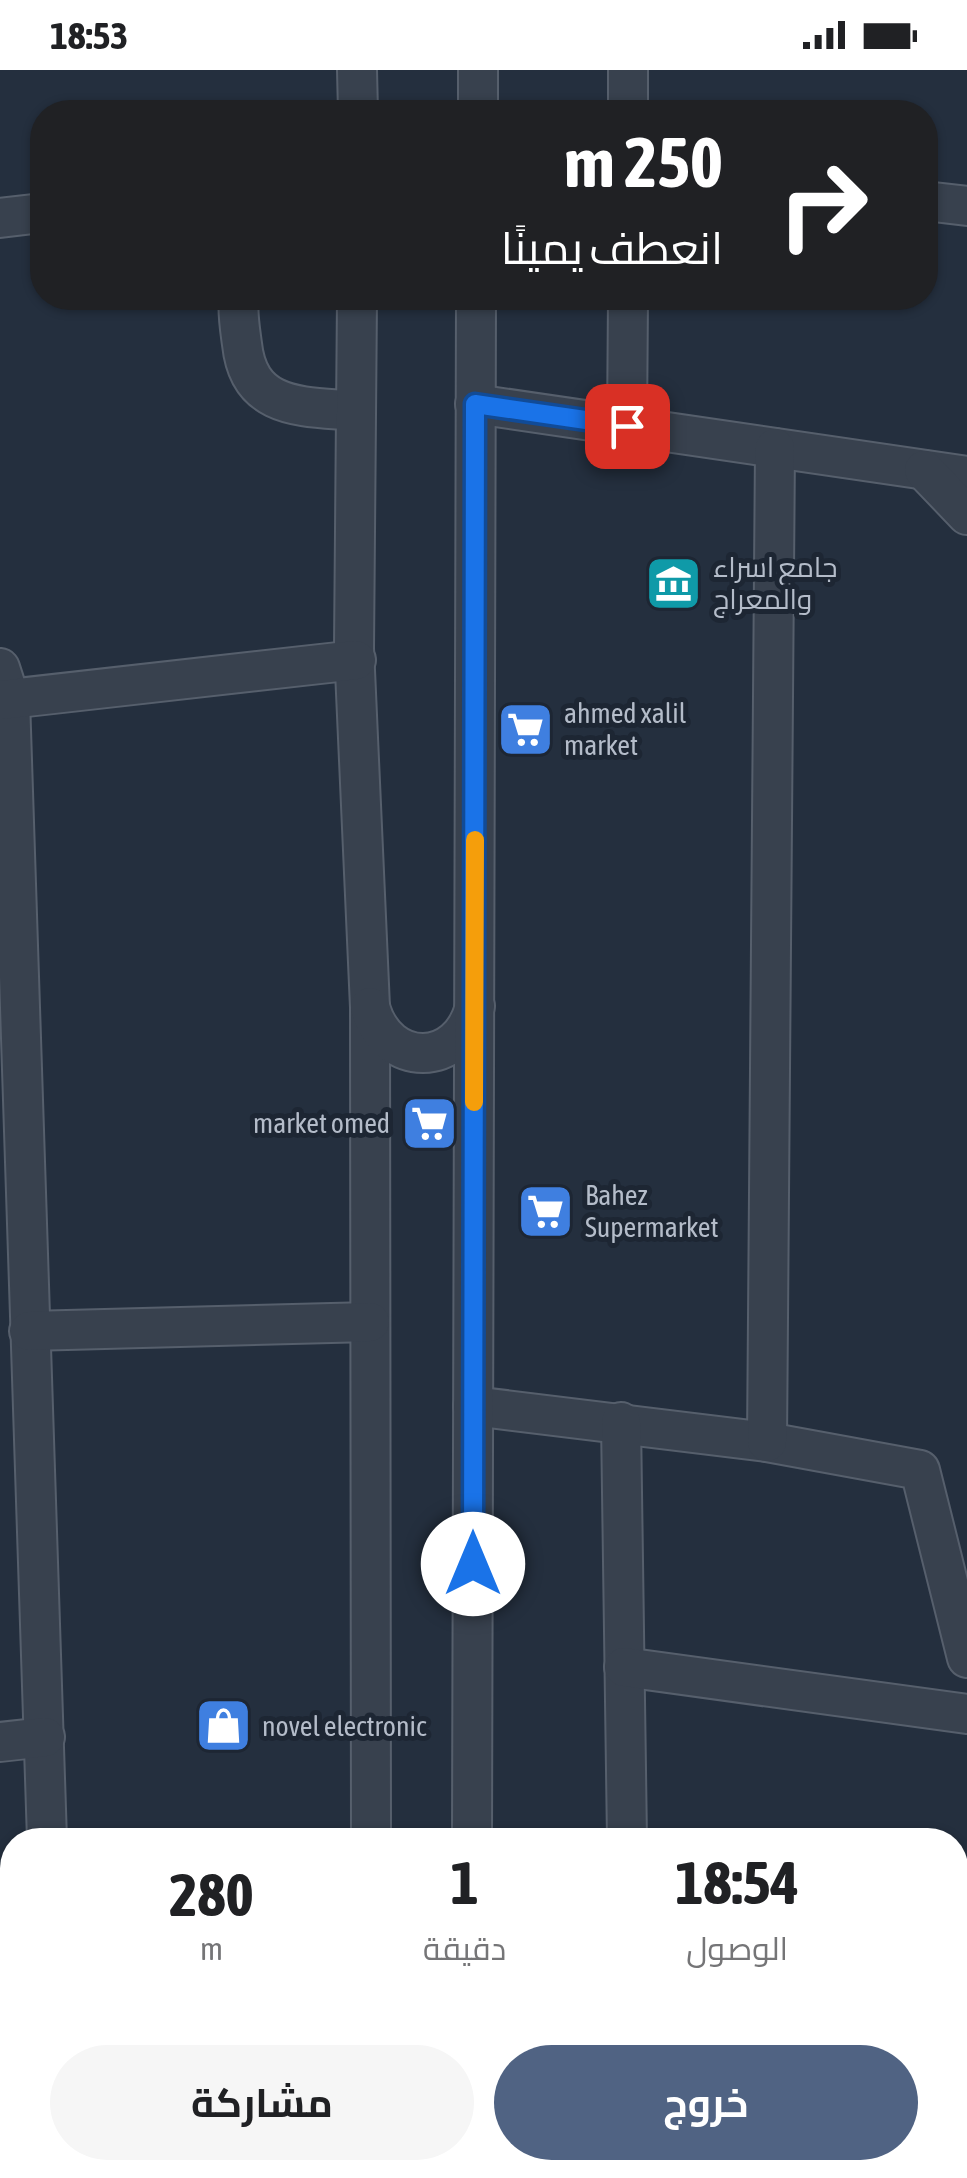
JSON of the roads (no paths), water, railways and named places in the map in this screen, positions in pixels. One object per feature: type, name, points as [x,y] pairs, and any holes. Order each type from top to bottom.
[{"type":"street","points":[[357,70],[358,100]]},
{"type":"street","points":[[478,70],[478,100]]},
{"type":"street","points":[[628,70],[628,100]]},
{"type":"street","points":[[938,203],[967,206]]},
{"type":"street","points":[[0,218],[30,214]]},
{"type":"street","points":[[240,310],[244,364],[268,396],[285,404],[356,411]]},
{"type":"street","points":[[357,310],[356,660],[370,1008],[371,1828]]},
{"type":"street","points":[[472,1828],[476,310]]},
{"type":"street","points":[[627,426],[628,310]]},
{"type":"street","points":[[475,404],[967,476]]},
{"type":"street","points":[[767,1442],[775,448]]},
{"type":"street","points":[[924,470],[967,515]]},
{"type":"street","points":[[47,1828],[29,1331],[13,1233],[3,689],[356,660]]},
{"type":"street","points":[[370,1008],[374,1021],[391,1042],[417,1053],[456,1041],[465,1031],[475,1005]]},
{"type":"street","points":[[29,1331],[370,1322]]},
{"type":"street","points":[[473,1406],[767,1442],[920,1470],[967,1658]]},
{"type":"street","points":[[620,1422],[627,1828]]},
{"type":"street","points":[[624,1667],[967,1714]]},
{"type":"street","points":[[0,1742],[45,1736]]},
{"type":"place","name":"جامع اسراء والمعراج","points":[[674,583]]},
{"type":"place","name":"ahmed xalil market","points":[[525,729]]},
{"type":"place","name":"market omed","points":[[429,1123]]},
{"type":"place","name":"Bahez Supermarket","points":[[546,1211]]},
{"type":"place","name":"novel electronic","points":[[223,1726]]}]
